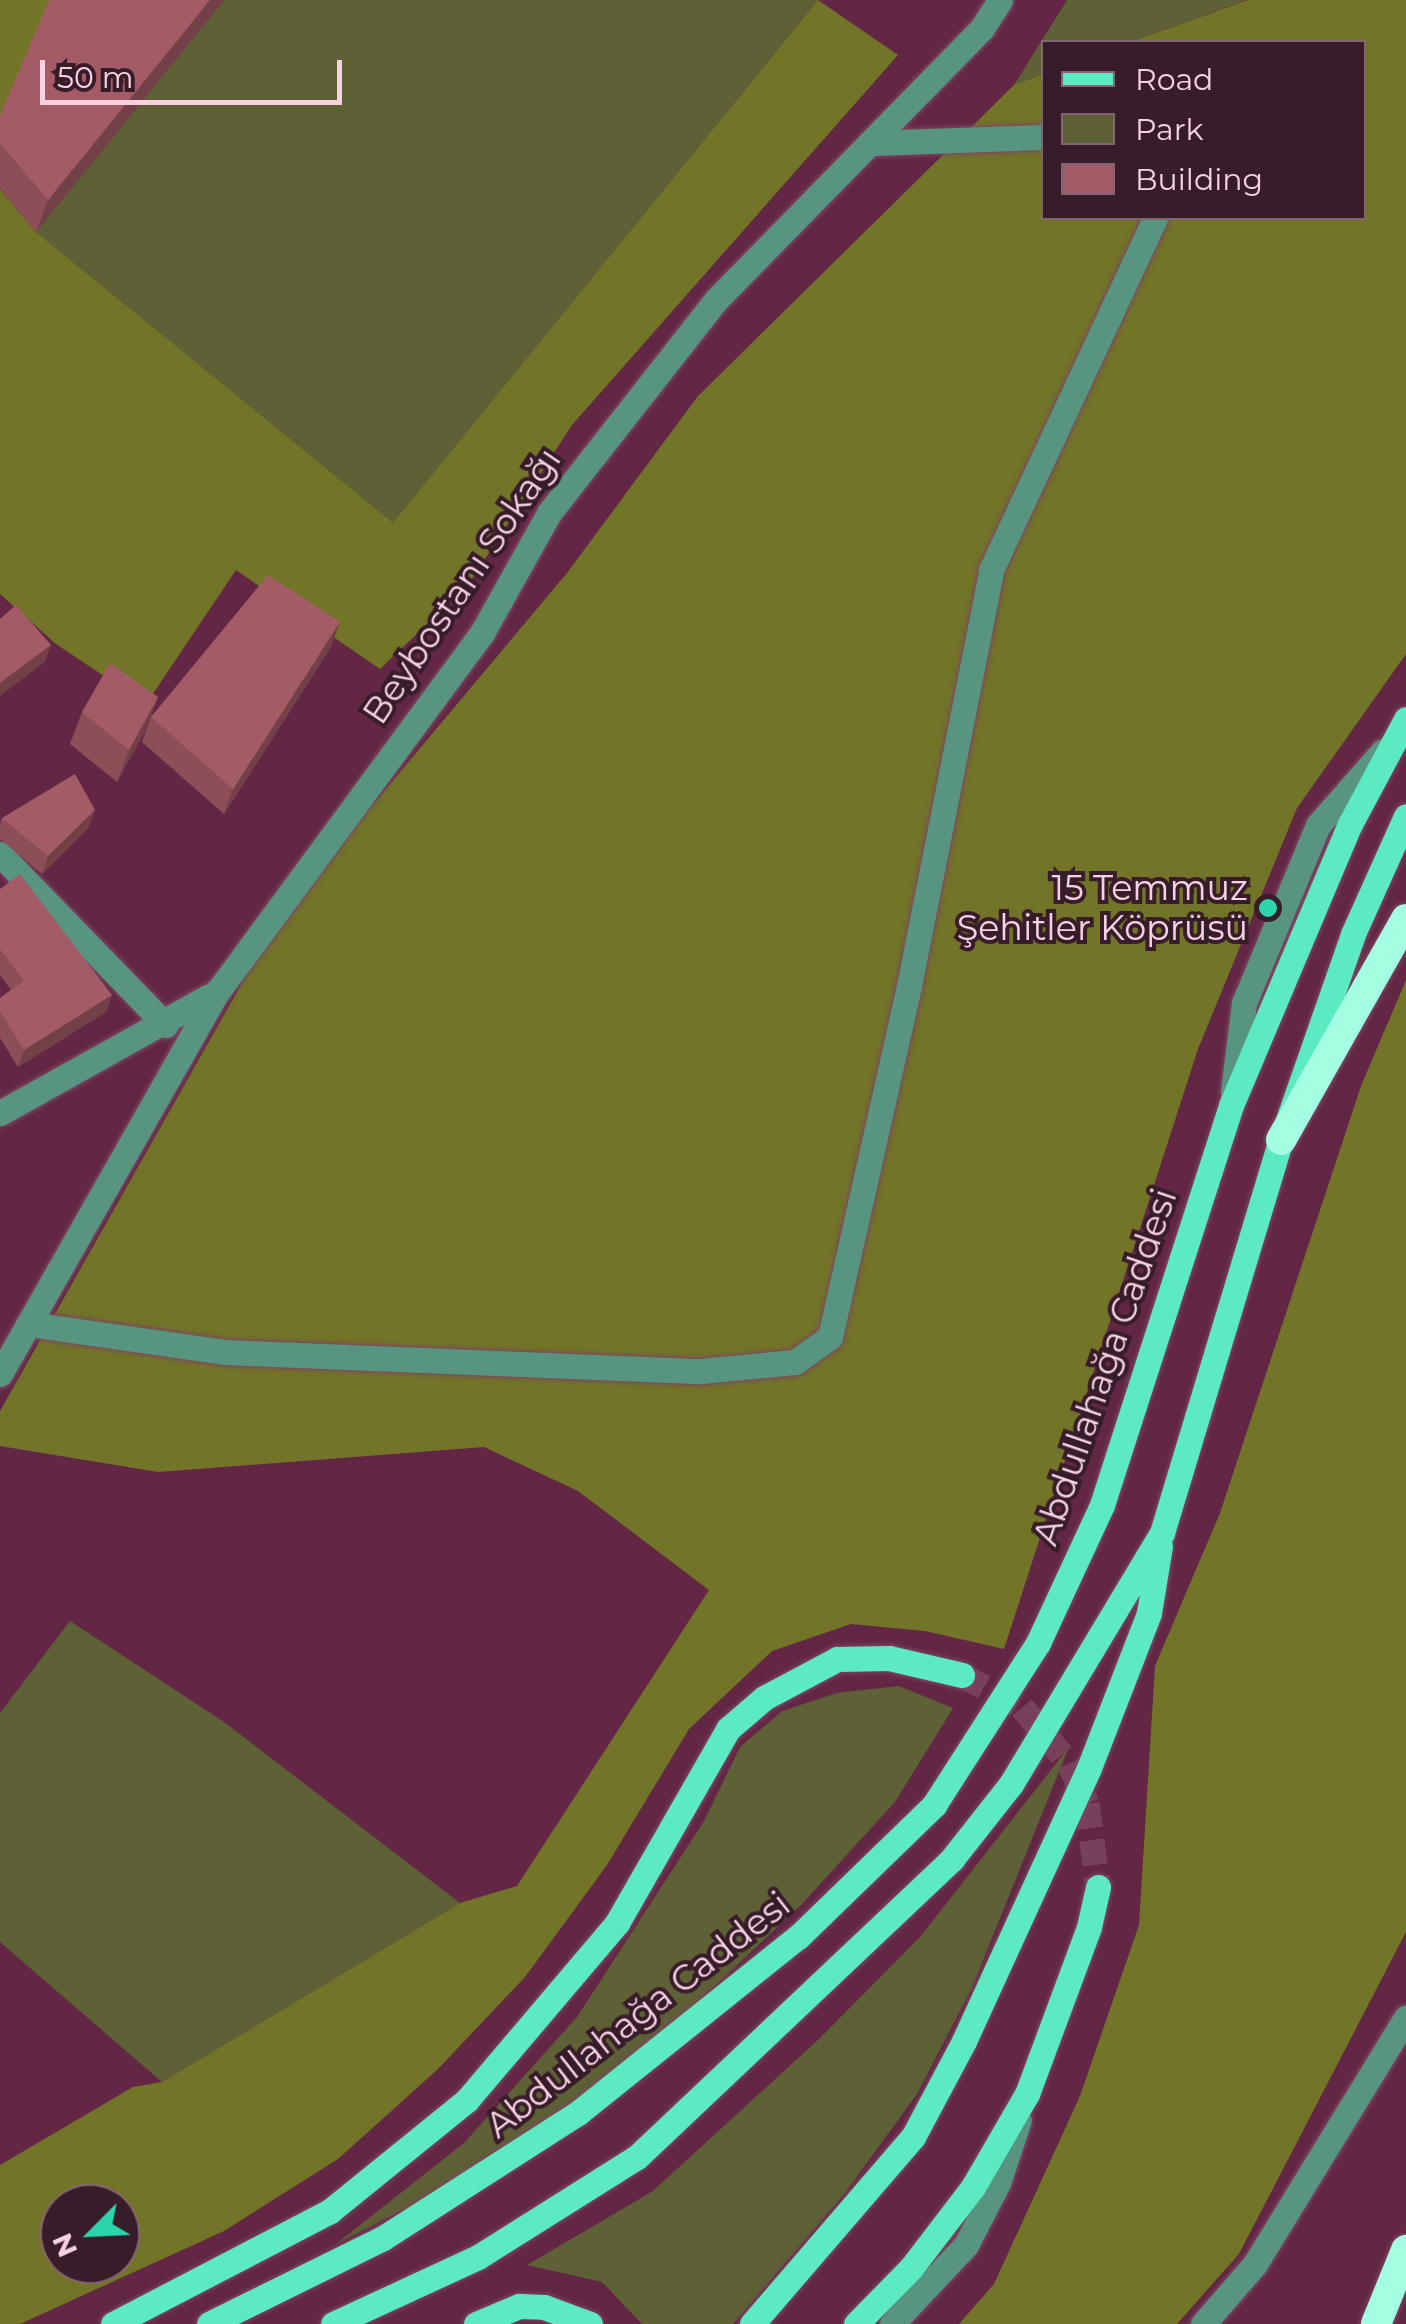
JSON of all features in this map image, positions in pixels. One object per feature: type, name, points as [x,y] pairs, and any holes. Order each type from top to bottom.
[{"type":"highway","points":[[1281,1140],[1406,919]]},
{"type":"highway","points":[[1376,2324],[1406,2250]]},
{"type":"main road","name":"Abdullahağa Caddesi","points":[[209,2324],[383,2238],[578,2113],[798,1937],[934,1804],[1038,1644],[1102,1506],[1232,1103],[1390,744],[1406,719]]},
{"type":"main road","points":[[752,2324],[912,2136],[964,2041],[1089,1768],[1150,1613],[1162,1533],[1281,1140],[1360,916],[1406,816]]},
{"type":"main road","points":[[333,2324],[478,2258],[636,2157],[800,2010],[952,1859],[1010,1784],[1162,1533]]},
{"type":"main road","points":[[113,2324],[330,2211],[467,2100],[605,1939],[728,1729],[764,1698],[837,1659],[889,1658],[962,1676]]},
{"type":"main road","points":[[856,2324],[974,2187],[1027,2094],[1089,1928],[1098,1887]]},
{"type":"main road","points":[[476,2324],[519,2306],[544,2307],[590,2324]]},
{"type":"street","name":"Beybostanı Sokağı","points":[[0,1374],[218,991],[482,633],[549,513],[716,300],[982,28],[1000,0]]},
{"type":"street","points":[[870,143],[1041,136]]},
{"type":"street","points":[[28,1324],[224,1352],[701,1370],[795,1362],[830,1337],[909,986],[991,570],[1154,220]]},
{"type":"street","points":[[0,854],[166,1025]]},
{"type":"street","points":[[0,1113],[166,1025],[218,991]]},
{"type":"street","points":[[1203,2324],[1255,2264],[1406,2018]]},
{"type":"street","points":[[892,2324],[966,2246],[998,2183],[1027,2094]]},
{"type":"green space","points":[[224,0],[818,0],[393,524],[36,232]]},
{"type":"green space","points":[[1067,0],[1247,0],[1136,40],[1042,40]]},
{"type":"green space","points":[[1041,42],[1041,75],[1014,85]]},
{"type":"green space","points":[[70,1621],[224,1722],[460,1903],[162,2082],[0,1942],[0,1713]]},
{"type":"green space","points":[[899,1686],[953,1708],[895,1802],[801,1905],[689,2010],[575,2100],[447,2187],[336,2244],[464,2143],[577,2017],[704,1821],[740,1747],[782,1711],[837,1693]]},
{"type":"green space","points":[[1069,1747],[972,1988],[917,2094],[845,2193],[733,2324],[642,2324],[602,2282],[527,2265],[653,2191],[819,2039],[920,1937]]},
{"type":"shaded area","points":[[0,0],[51,0],[0,120]]},
{"type":"shaded area","points":[[818,0],[898,55],[572,425],[468,585],[380,669],[236,570],[146,704],[56,644],[0,594],[0,189],[36,232],[393,523]]},
{"type":"shaded area","points":[[1248,0],[1406,0],[1406,654],[1297,808],[1198,1049],[1004,1649],[925,1631],[851,1624],[772,1651],[689,1729],[607,1865],[525,1977],[438,2069],[338,2159],[224,2231],[140,2269],[140,2184],[40,2184],[40,2284],[108,2284],[20,2324],[0,2324],[0,2165],[133,2087],[162,2082],[460,1903],[517,1886],[709,1590],[578,1491],[484,1447],[158,1472],[0,1446],[0,1411],[281,914],[567,573],[698,396],[1014,85],[1041,75],[1041,220],[1366,220],[1366,40],[1136,40]]},
{"type":"shaded area","points":[[1406,980],[1406,1932],[1239,2254],[1177,2324],[959,2324],[994,2284],[1080,2096],[1139,1925],[1155,1666],[1220,1513],[1361,1086]]},
{"type":"building","points":[[49,0],[210,0],[48,200],[0,143],[0,115]]},
{"type":"building","points":[[268,575],[340,622],[233,789],[151,717]]},
{"type":"building","points":[[16,605],[51,645],[0,683],[0,619]]},
{"type":"building","points":[[110,663],[158,697],[129,750],[82,712]]},
{"type":"building","points":[[75,774],[95,810],[48,856],[2,818]]},
{"type":"building","points":[[20,874],[112,995],[24,1050],[0,1011],[0,998],[24,981],[0,949],[0,889]]},
{"type":"tunnel","points":[[962,1675],[1022,1707],[1069,1763],[1087,1803],[1098,1887]]},
{"type":"place","name":"15 Temmuz Şehitler Köprüsü","points":[[1268,908]]}]
